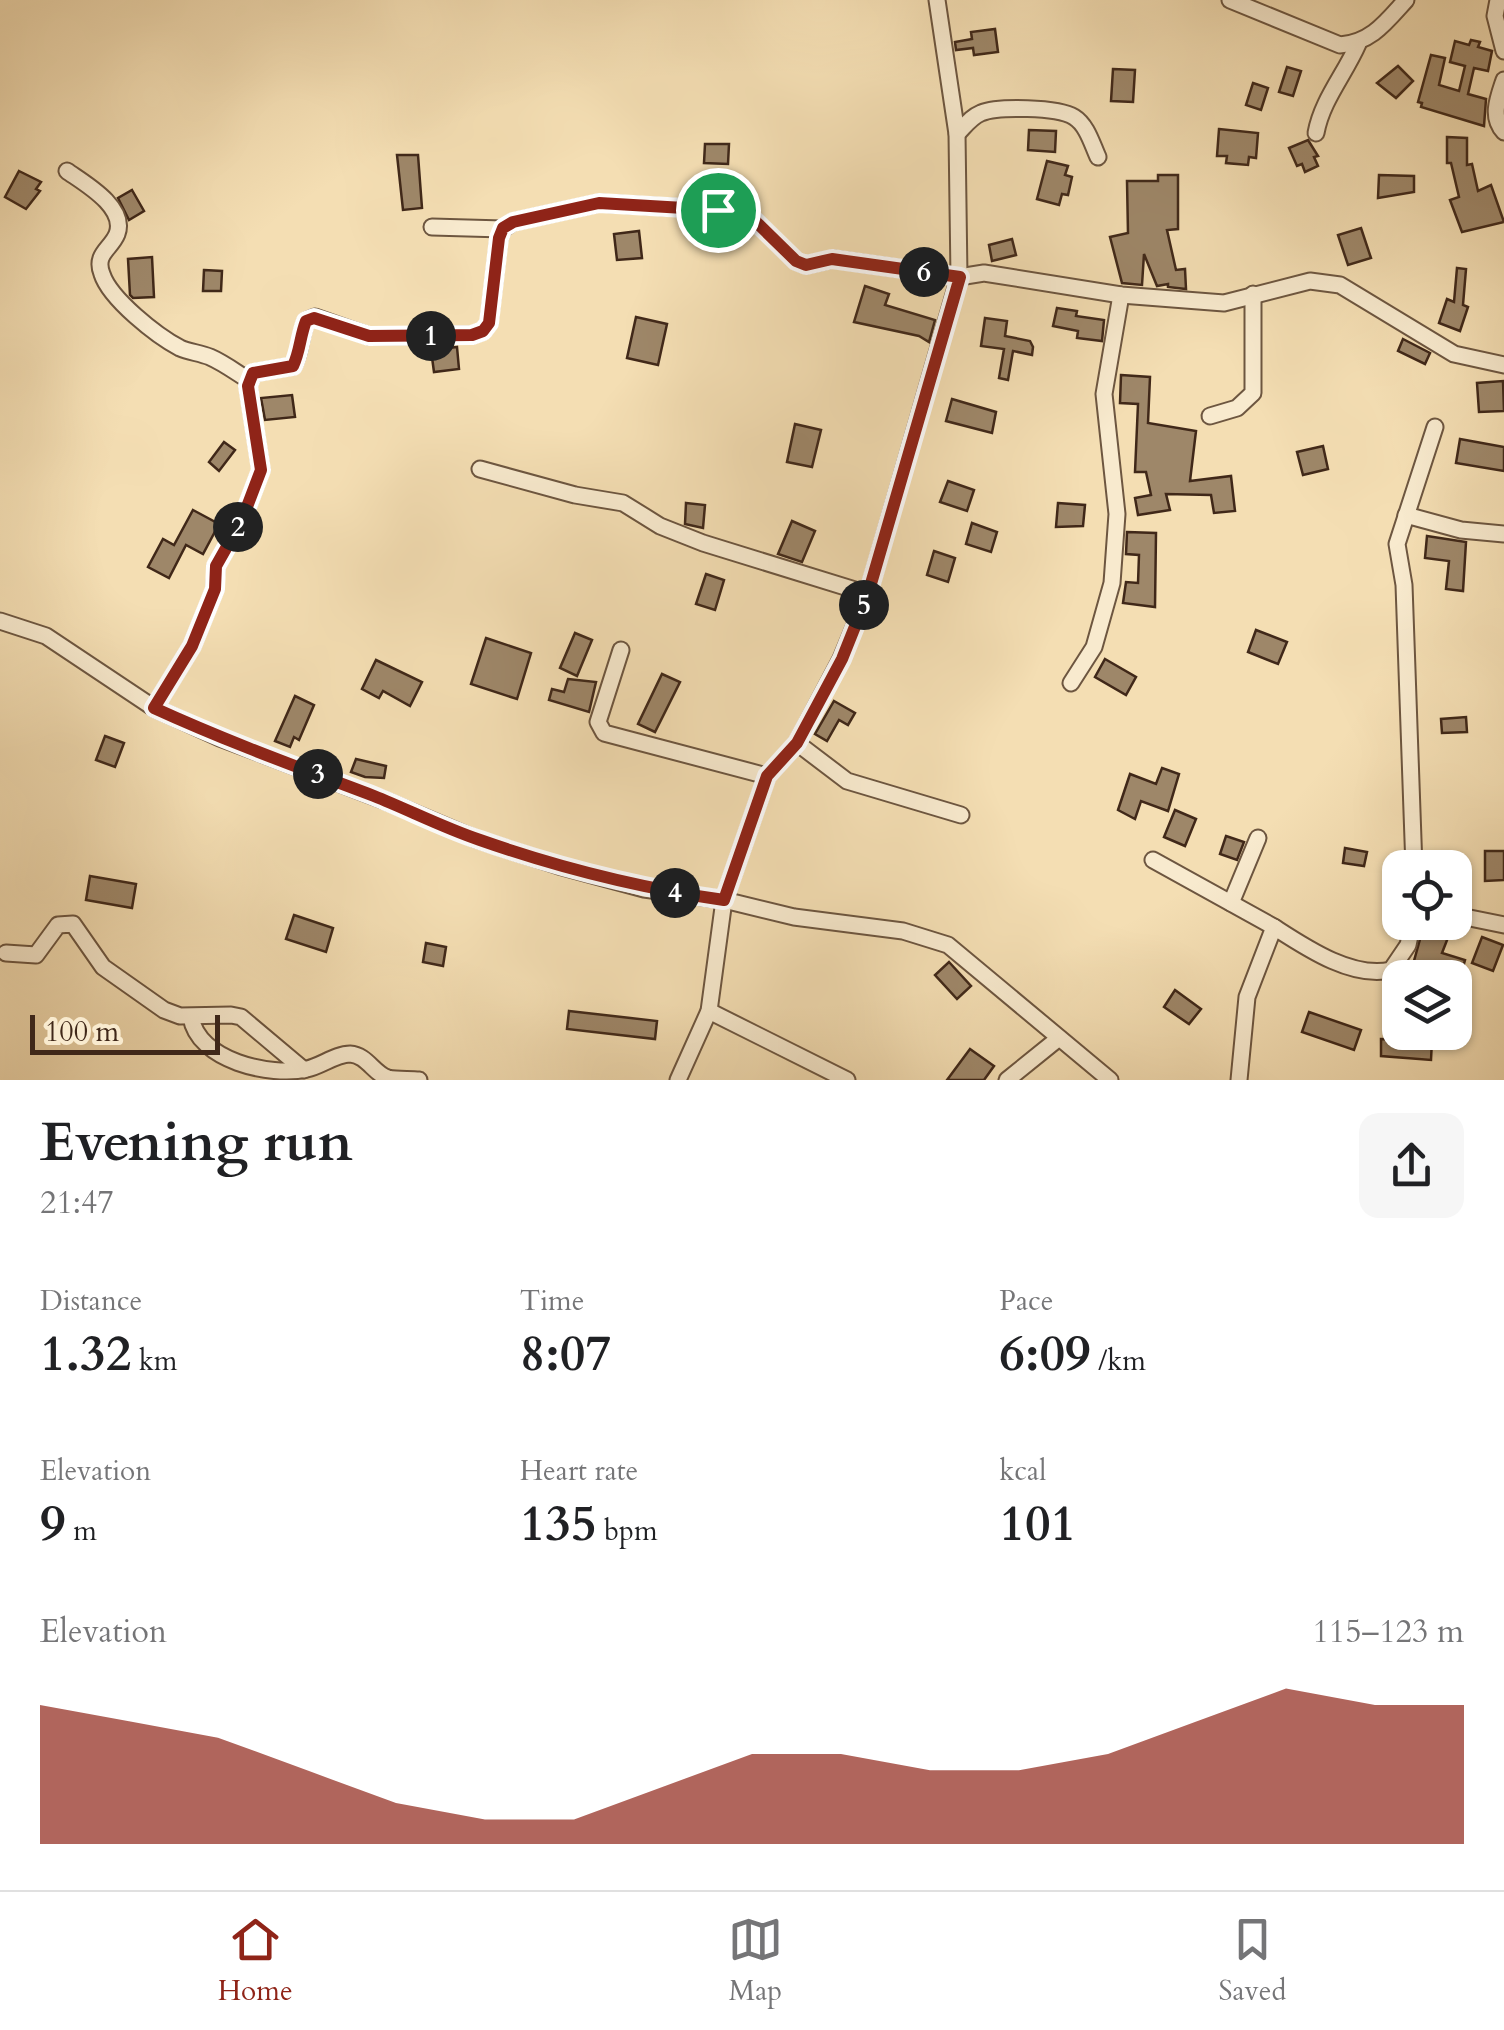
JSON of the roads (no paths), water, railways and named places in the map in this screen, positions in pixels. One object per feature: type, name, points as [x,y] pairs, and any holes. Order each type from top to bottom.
[{"type":"street","points":[[678,1080],[709,1012],[724,900],[767,776],[797,743],[842,659],[868,594],[960,277],[958,134],[938,0]]},
{"type":"street","points":[[1230,0],[1340,45],[1358,44],[1378,30],[1406,0]]},
{"type":"street","points":[[1494,1],[1504,51]]},
{"type":"street","points":[[1316,133],[1319,116],[1358,44]]},
{"type":"street","points":[[1504,80],[1496,106],[1496,122],[1504,132]]},
{"type":"street","points":[[958,134],[975,115],[995,108],[1059,112],[1074,116],[1098,157]]},
{"type":"street","points":[[67,171],[106,201],[118,220],[116,234],[102,251],[100,262],[102,275],[114,296],[181,348],[210,357],[250,381]]},
{"type":"street","points":[[432,227],[503,228],[513,222],[599,203],[718,210],[750,216],[796,261],[806,265],[832,259],[960,277],[984,274],[1121,296],[1224,303],[1310,281],[1340,285],[1454,354],[1504,365]]},
{"type":"street","points":[[154,708],[192,646],[215,589],[216,566],[242,520],[261,470],[248,386],[253,373],[293,366],[306,321],[314,318],[369,336],[472,335],[483,331],[489,323],[503,228]]},
{"type":"street","points":[[1210,416],[1237,408],[1252,393],[1253,294]]},
{"type":"street","points":[[1071,682],[1094,647],[1112,583],[1116,514],[1104,394],[1121,296]]},
{"type":"street","points":[[1413,850],[1404,585],[1397,544],[1435,427]]},
{"type":"street","points":[[480,469],[622,502],[660,526],[703,543],[868,594]]},
{"type":"street","points":[[1406,515],[1461,530],[1504,534]]},
{"type":"street","points":[[0,621],[46,636],[154,708],[476,839],[644,889],[903,931],[948,945],[1110,1080]]},
{"type":"street","points":[[621,650],[598,722],[604,733],[767,776]]},
{"type":"street","points":[[797,743],[847,781],[961,815]]},
{"type":"street","points":[[1231,903],[1258,838]]},
{"type":"street","points":[[1153,860],[1308,949],[1370,973],[1390,970],[1409,940]]},
{"type":"street","points":[[1472,918],[1504,925]]},
{"type":"street","points":[[6,953],[36,955],[58,925],[73,924],[103,966],[164,1010],[191,1017],[232,1014],[304,1070]]},
{"type":"street","points":[[1239,1080],[1246,997],[1274,927]]},
{"type":"street","points":[[709,1012],[846,1080]]},
{"type":"street","points":[[191,1017],[193,1030],[220,1054],[252,1068],[304,1070],[344,1054],[357,1056],[386,1078],[419,1080]]},
{"type":"street","points":[[1007,1080],[1059,1038]]}]
